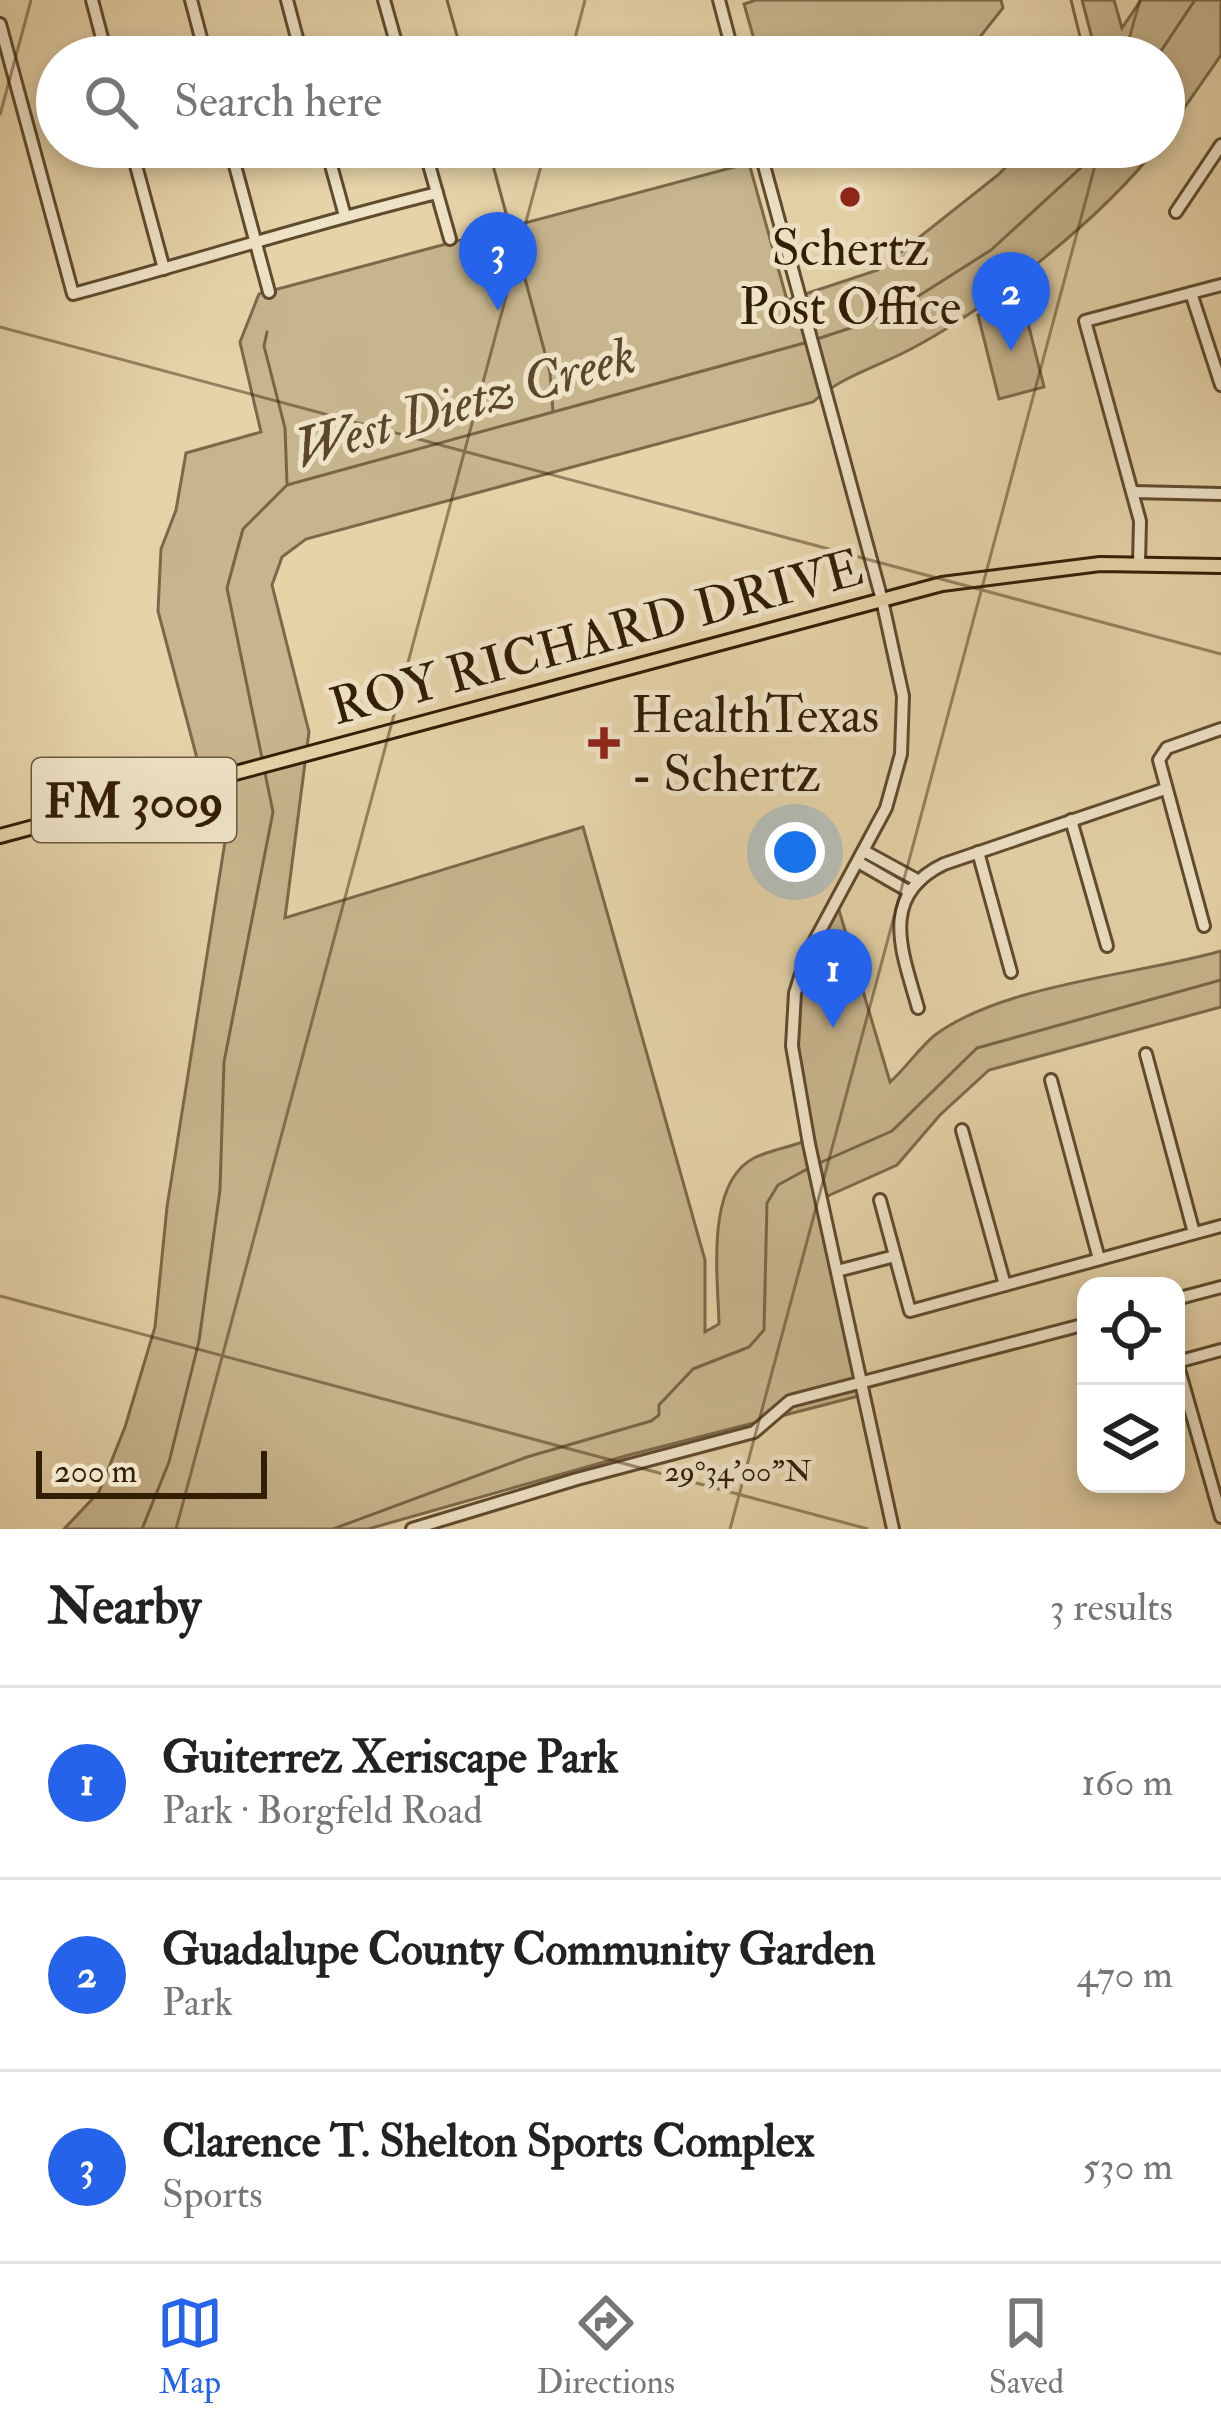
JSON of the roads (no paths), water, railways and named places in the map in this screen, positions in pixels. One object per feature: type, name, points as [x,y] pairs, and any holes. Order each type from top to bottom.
[{"type":"main road","name":"ROY RICHARD DRIVE","points":[[0,836],[882,599],[983,577],[1139,563],[1221,566]]},
{"type":"street","points":[[92,0],[101,36]]},
{"type":"street","points":[[190,0],[200,36]]},
{"type":"street","points":[[287,0],[296,36]]},
{"type":"street","points":[[384,0],[394,36]]},
{"type":"street","points":[[718,0],[728,36]]},
{"type":"street","points":[[0,24],[36,157]]},
{"type":"street","points":[[1176,212],[1221,145]]},
{"type":"street","points":[[39,168],[73,294],[255,239],[436,193]]},
{"type":"street","points":[[137,168],[164,269]]},
{"type":"street","points":[[236,168],[269,292]]},
{"type":"street","points":[[332,168],[345,216]]},
{"type":"street","points":[[429,168],[450,239]]},
{"type":"street","points":[[766,168],[900,676],[904,725],[886,808],[812,942],[795,993],[791,1046],[893,1529]]},
{"type":"street","points":[[1139,563],[1142,538],[1133,492],[1085,322],[1221,285]]},
{"type":"street","points":[[1191,293],[1221,385]]},
{"type":"street","points":[[1133,492],[1221,494]]},
{"type":"street","points":[[1204,926],[1159,766],[1162,752],[1221,729]]},
{"type":"street","points":[[918,1008],[899,935],[902,908],[932,869],[1165,789]]},
{"type":"street","points":[[1071,820],[1106,946]]},
{"type":"street","points":[[978,852],[1011,972]]},
{"type":"street","points":[[861,856],[914,887]]},
{"type":"street","points":[[1146,1054],[1194,1233]]},
{"type":"street","points":[[1051,1080],[1100,1259]]},
{"type":"street","points":[[962,1130],[1005,1285]]},
{"type":"street","points":[[880,1200],[910,1310],[1221,1226]]},
{"type":"street","points":[[837,1271],[895,1256]]},
{"type":"street","points":[[1185,1297],[1221,1287]]},
{"type":"street","points":[[412,1529],[754,1432],[790,1401],[1077,1326]]},
{"type":"street","points":[[1185,1358],[1221,1350]]},
{"type":"street","points":[[1183,1385],[1221,1517]]},
{"type":"waterway","points":[[447,0],[457,36]]},
{"type":"waterway","points":[[1071,0],[1080,36]]},
{"type":"waterway","name":"West Dietz Creek","points":[[1171,36],[1195,0]]},
{"type":"waterway","points":[[494,168],[510,228]]},
{"type":"waterway","name":"West Dietz Creek","points":[[817,339],[887,316],[991,250],[1081,168]]},
{"type":"waterway","points":[[516,245],[550,372],[553,412]]},
{"type":"waterway","points":[[267,332],[264,346],[285,428],[287,483]]},
{"type":"waterway","name":"West Dietz Creek","points":[[263,763],[227,588],[243,529],[287,485],[808,342]]},
{"type":"waterway","name":"West Dietz Creek","points":[[142,1529],[169,1462],[199,1341],[220,1190],[224,1062],[273,812],[265,773]]},
{"type":"waterway","points":[[817,1164],[892,1131],[977,1048],[1221,980]]},
{"type":"waterway","points":[[333,1529],[527,1457],[651,1421],[659,1415],[659,1405],[693,1369],[749,1347],[764,1330],[767,1203],[778,1185],[809,1168]]},
{"type":"place","name":"Schertz Post Office","points":[[850,197]]},
{"type":"place","name":"Clarence T. Shelton Sports Complex","points":[[498,311]]},
{"type":"place","name":"Guadalupe County Community Garden","points":[[1011,351]]},
{"type":"place","name":"HealthTexas - Schertz","points":[[604,743]]},
{"type":"place","name":"Guiterrez Xeriscape Park","points":[[833,1028]]}]
